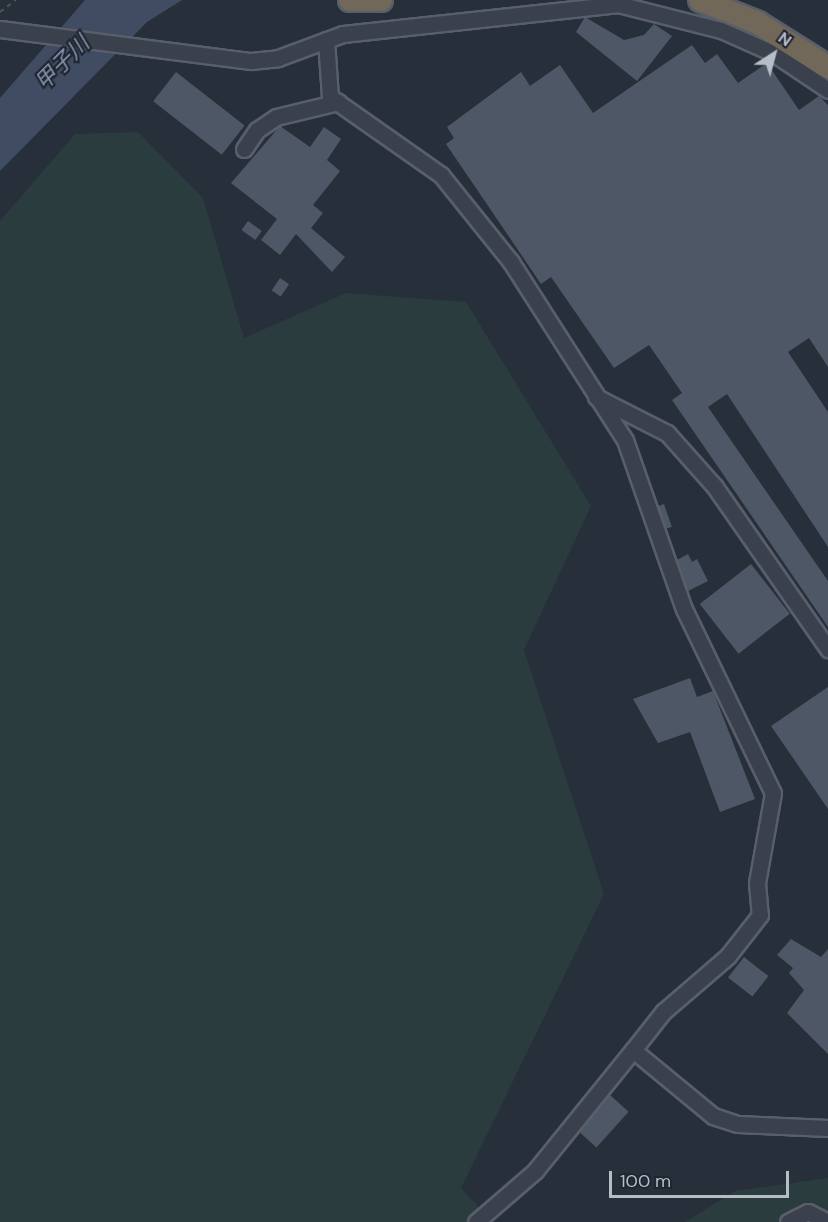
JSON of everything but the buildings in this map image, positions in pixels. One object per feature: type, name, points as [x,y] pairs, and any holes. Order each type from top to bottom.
[{"type":"highway","points":[[350,0],[381,0]]},
{"type":"highway","points":[[700,0],[758,23],[828,67]]},
{"type":"highway","points":[[736,0],[828,53]]},
{"type":"street","points":[[0,29],[187,50],[251,61],[278,58],[326,40],[618,4],[721,30],[773,54],[828,90]]},
{"type":"street","points":[[326,40],[330,97],[441,175],[511,262],[625,440],[684,609],[773,793],[757,883],[760,915],[728,956],[663,1012],[535,1171],[476,1222]]},
{"type":"street","points":[[244,149],[256,130],[276,117],[338,102]]},
{"type":"street","points":[[596,397],[667,433],[715,487],[828,649]]},
{"type":"street","points":[[633,1050],[713,1116],[738,1124],[828,1128]]},
{"type":"street","points":[[788,1222],[808,1212],[828,1221]]},
{"type":"path","points":[[0,12],[16,0]]},
{"type":"shaded area","points":[[138,132],[203,198],[244,338],[346,293],[466,302],[591,506],[524,650],[604,894],[461,1188],[493,1222],[0,1222],[0,221],[75,134]]},
{"type":"shaded area","points":[[828,1178],[828,1222],[685,1222],[735,1191]]},
{"type":"water","name":"甲子川","points":[[85,0],[182,0],[147,22],[0,171],[0,98]]}]
